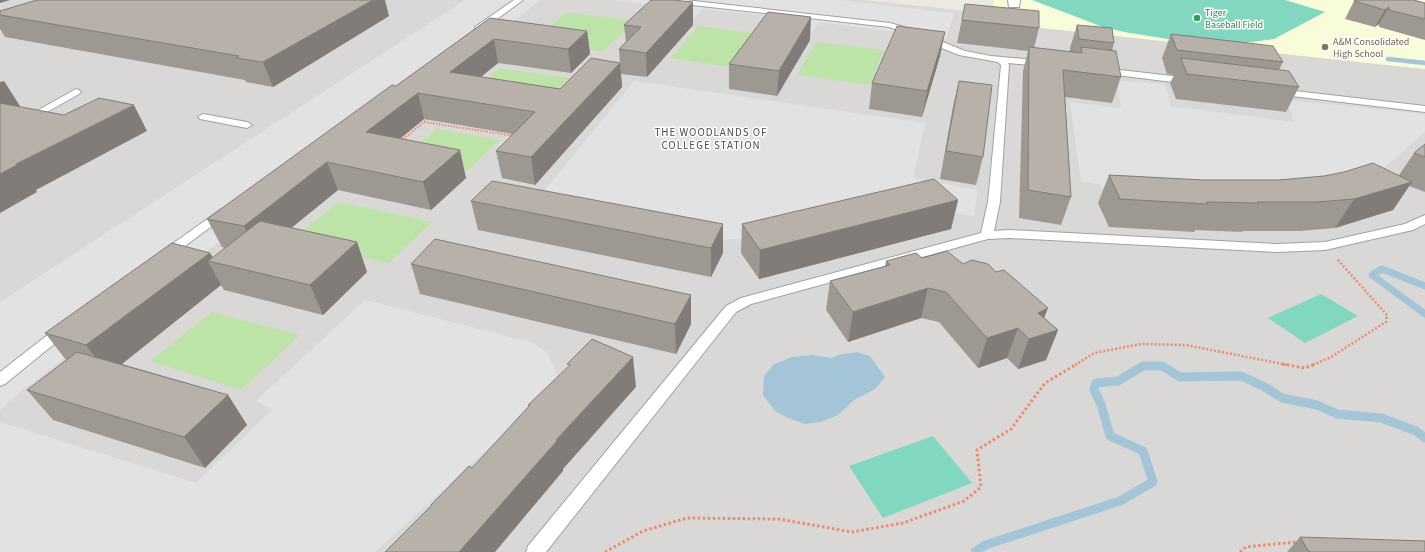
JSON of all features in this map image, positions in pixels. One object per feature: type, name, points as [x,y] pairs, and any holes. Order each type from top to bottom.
[{"type":"lane","points":[[470,35],[519,0]]},
{"type":"lane","points":[[665,0],[890,25],[904,29],[963,53],[1000,59],[1048,64]]},
{"type":"lane","points":[[987,235],[994,202],[1004,72],[1004,65],[1000,59]]},
{"type":"lane","points":[[1094,70],[1198,82]]},
{"type":"lane","points":[[1268,91],[1425,109]]},
{"type":"lane","points":[[61,118],[38,114],[76,92]]},
{"type":"lane","points":[[203,117],[247,125]]},
{"type":"lane","points":[[154,263],[232,207]]},
{"type":"lane","points":[[535,552],[731,309],[746,301],[987,235],[1008,234],[1277,248],[1325,246],[1409,227],[1425,219]]},
{"type":"lane","points":[[0,380],[42,344],[74,321]]},
{"type":"path","points":[[396,145],[435,113]]},
{"type":"path","points":[[424,122],[509,135],[519,131]]},
{"type":"path","points":[[605,552],[643,531],[687,518],[779,519],[852,532],[903,523],[964,501],[981,487],[977,450],[1011,428],[1045,383],[1094,353],[1141,344],[1186,345],[1305,368],[1331,357],[1386,322],[1387,315],[1325,246]]},
{"type":"path","points":[[1240,552],[1246,547],[1301,542]]},
{"type":"shaded area","points":[[0,0],[54,0],[0,16]]},
{"type":"shaded area","name":"THE WOODLANDS OF COLLEGE STATION","points":[[99,0],[864,0],[1023,17],[1024,26],[1425,69],[1425,552],[0,552],[0,32]]},
{"type":"shaded area","points":[[465,0],[541,0],[21,391],[0,410],[0,302]]},
{"type":"shaded area","points":[[612,0],[839,0],[954,13],[946,39],[820,22],[809,36],[780,17],[702,9],[691,21],[672,6]]},
{"type":"shaded area","name":"A&M Consolidated High School","points":[[994,0],[1425,0],[1425,69],[1023,26],[992,14]]},
{"type":"shaded area","points":[[634,81],[925,123],[913,178],[978,190],[974,216],[894,204],[757,237],[721,240],[531,207]]},
{"type":"shaded area","points":[[1117,81],[1165,84],[1171,106],[1293,122],[1288,100],[1425,114],[1425,132],[1385,167],[1339,188],[1106,199],[1102,185],[1081,181],[1070,102],[1121,108]]},
{"type":"shaded area","points":[[365,300],[531,342],[547,352],[561,382],[375,552],[0,552],[0,422],[196,483],[272,410],[256,401]]},
{"type":"green space","name":"Tiger Baseball Field","points":[[1032,0],[1285,0],[1325,12],[1274,39],[1244,43],[1187,42],[1124,32],[1103,27]]},
{"type":"green space","points":[[567,12],[636,21],[602,52],[532,41]]},
{"type":"green space","points":[[698,26],[760,34],[737,68],[671,58]]},
{"type":"green space","points":[[816,42],[884,50],[870,85],[797,75]]},
{"type":"green space","points":[[500,68],[571,78],[542,105],[471,93]]},
{"type":"green space","points":[[437,129],[500,140],[468,170],[405,157]]},
{"type":"green space","points":[[338,202],[432,222],[389,263],[288,243]]},
{"type":"green space","points":[[1321,294],[1358,316],[1305,343],[1268,318]]},
{"type":"green space","points":[[212,312],[300,335],[241,390],[150,361]]},
{"type":"green space","points":[[933,436],[972,483],[883,518],[849,466]]},
{"type":"water","points":[[857,352],[870,356],[885,377],[875,389],[854,400],[838,415],[821,422],[805,424],[775,411],[763,395],[764,376],[774,364],[792,357],[813,355],[832,358],[838,355]]},
{"type":"building","points":[[37,0],[373,0],[263,62],[236,58],[239,56],[0,15],[0,11]]},
{"type":"building","points":[[651,0],[693,2],[646,53],[619,49],[641,27],[624,25]]},
{"type":"building","points":[[1413,0],[1425,3],[1425,19],[1389,10],[1389,7],[1385,10],[1354,1]]},
{"type":"building","points":[[965,4],[1039,11],[1039,28],[962,20]]},
{"type":"building","points":[[768,12],[811,17],[779,71],[729,64]]},
{"type":"building","points":[[490,18],[587,31],[568,49],[494,39],[450,72],[560,89],[591,58],[620,63],[531,157],[496,151],[535,112],[418,93],[366,132],[460,150],[423,182],[327,162],[244,226],[207,219],[392,85],[396,86]]},
{"type":"building","points":[[1077,25],[1112,28],[1114,43],[1079,39]]},
{"type":"building","points":[[897,26],[945,32],[927,91],[872,83]]},
{"type":"building","points":[[1171,34],[1273,46],[1283,62],[1177,50]]},
{"type":"building","points":[[1029,47],[1082,53],[1081,47],[1116,51],[1121,77],[1063,70],[1071,197],[1028,190]]},
{"type":"building","points":[[1181,58],[1289,71],[1299,87],[1187,74]]},
{"type":"building","points":[[959,81],[992,85],[983,157],[946,151]]},
{"type":"building","points":[[99,98],[134,105],[16,164],[19,164],[0,174],[0,103],[64,115]]},
{"type":"building","points":[[1425,144],[1425,157],[1414,153]]},
{"type":"building","points":[[1373,163],[1412,182],[1354,199],[1317,202],[1206,202],[1208,204],[1120,199],[1109,175],[1203,180],[1279,180],[1324,176],[1344,172]]},
{"type":"building","points":[[934,179],[958,200],[760,250],[742,224]]},
{"type":"building","points":[[492,181],[723,224],[711,248],[471,201]]},
{"type":"building","points":[[260,221],[357,242],[310,285],[208,261]]},
{"type":"building","points":[[435,239],[691,295],[675,324],[411,264]]},
{"type":"building","points":[[172,243],[210,253],[86,345],[45,333]]},
{"type":"building","points":[[947,251],[963,264],[972,260],[988,264],[996,272],[1004,270],[1048,308],[1038,313],[1058,330],[1029,339],[1018,328],[987,338],[946,292],[928,288],[853,312],[830,281],[890,265],[886,261],[916,253],[922,258]]},
{"type":"building","points":[[592,339],[633,357],[556,440],[557,441],[459,552],[385,552],[469,466],[472,468],[530,405],[528,405],[570,365],[567,364]]},
{"type":"building","points":[[77,352],[228,395],[184,437],[27,390]]},
{"type":"building","points":[[1300,537],[1425,541],[1425,552],[1309,552]]},
{"type":"waterway","points":[[1388,59],[1425,63]]},
{"type":"waterway","points":[[1425,286],[1382,269],[1372,275],[1425,314]]},
{"type":"waterway","points":[[975,552],[985,545],[1120,501],[1153,482],[1143,451],[1110,436],[1101,404],[1094,390],[1096,383],[1118,381],[1143,366],[1162,366],[1180,377],[1241,376],[1263,386],[1282,398],[1317,405],[1337,414],[1381,418],[1416,431],[1425,438]]},
{"type":"place","name":"Tiger Baseball Field","points":[[1197,18]]},
{"type":"place","name":"A&M Consolidated High School","points":[[1325,47]]},
{"type":"district","name":"THE WOODLANDS OF COLLEGE STATION","points":[[711,138]]}]
